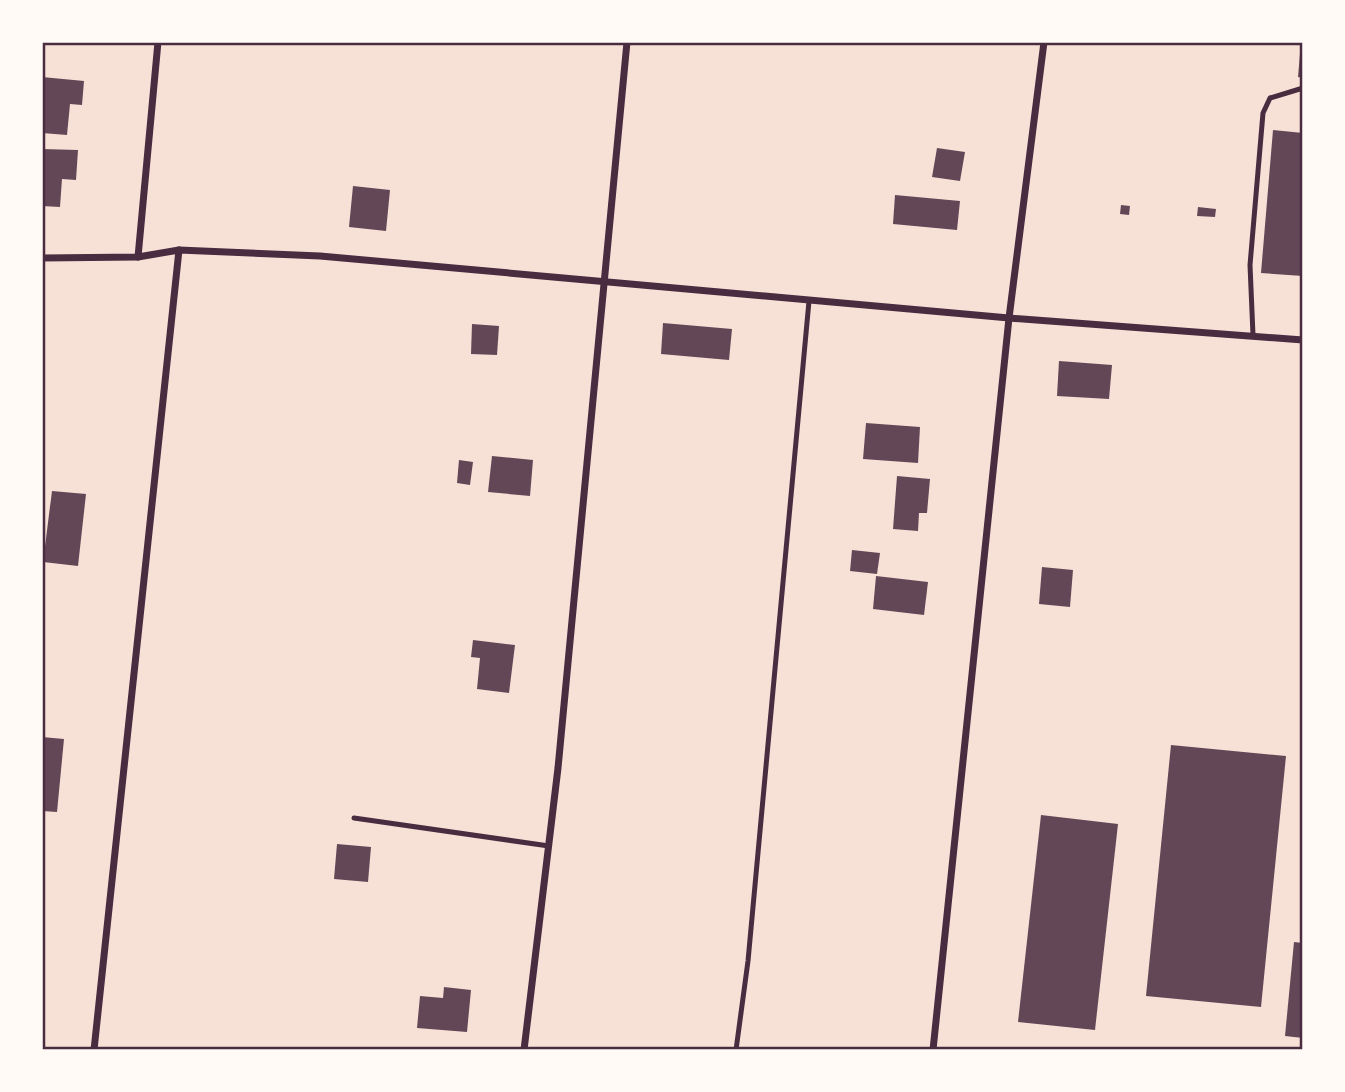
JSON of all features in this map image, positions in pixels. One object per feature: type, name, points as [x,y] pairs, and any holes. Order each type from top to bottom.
[{"type":"street","points":[[138,257],[158,42]]},
{"type":"street","points":[[523,1050],[549,846],[627,42]]},
{"type":"street","points":[[933,1050],[1009,318],[1044,42]]},
{"type":"street","points":[[94,1050],[179,250]]},
{"type":"street","points":[[42,258],[138,257],[179,250],[320,256],[809,301],[1303,340]]},
{"type":"lane","points":[[1253,335],[1250,265],[1263,113],[1270,98],[1303,88]]},
{"type":"lane","points":[[736,1050],[751,934],[809,301]]},
{"type":"lane","points":[[354,818],[549,846]]},
{"type":"building","points":[[1303,42],[1303,78],[1298,77]]},
{"type":"building","points":[[42,77],[84,81],[82,105],[70,104],[67,135],[42,133]]},
{"type":"building","points":[[1273,130],[1303,133],[1303,276],[1261,273]]},
{"type":"building","points":[[937,148],[965,152],[960,181],[932,177]]},
{"type":"building","points":[[42,149],[78,150],[76,180],[62,179],[60,207],[42,206]]},
{"type":"building","points":[[353,186],[390,190],[386,231],[349,227]]},
{"type":"building","points":[[895,195],[960,201],[957,230],[893,224]]},
{"type":"building","points":[[1121,205],[1130,206],[1129,215],[1120,214]]},
{"type":"building","points":[[1198,207],[1216,209],[1215,217],[1197,216]]},
{"type":"building","points":[[663,323],[732,329],[729,360],[661,354]]},
{"type":"building","points":[[472,324],[499,326],[497,355],[471,354]]},
{"type":"building","points":[[1059,361],[1112,365],[1109,399],[1057,396]]},
{"type":"building","points":[[866,423],[920,427],[918,463],[863,459]]},
{"type":"building","points":[[492,456],[533,460],[530,496],[488,492]]},
{"type":"building","points":[[459,460],[473,462],[470,485],[457,483]]},
{"type":"building","points":[[897,476],[930,479],[927,513],[919,513],[918,531],[893,529]]},
{"type":"building","points":[[52,491],[86,494],[78,566],[43,562]]},
{"type":"building","points":[[852,550],[880,553],[877,574],[850,571]]},
{"type":"building","points":[[1042,567],[1073,570],[1070,607],[1039,604]]},
{"type":"building","points":[[876,576],[928,582],[924,615],[873,609]]},
{"type":"building","points":[[473,640],[515,645],[509,693],[477,689],[480,658],[471,657]]},
{"type":"building","points":[[42,737],[64,739],[57,812],[42,811]]},
{"type":"building","points":[[1171,745],[1286,756],[1261,1007],[1146,996]]},
{"type":"building","points":[[1041,815],[1118,824],[1095,1030],[1018,1022]]},
{"type":"building","points":[[337,844],[371,847],[368,882],[334,879]]},
{"type":"building","points":[[1294,942],[1303,943],[1303,1038],[1285,1036]]},
{"type":"building","points":[[444,987],[471,990],[467,1032],[417,1028],[420,996],[443,998]]}]
